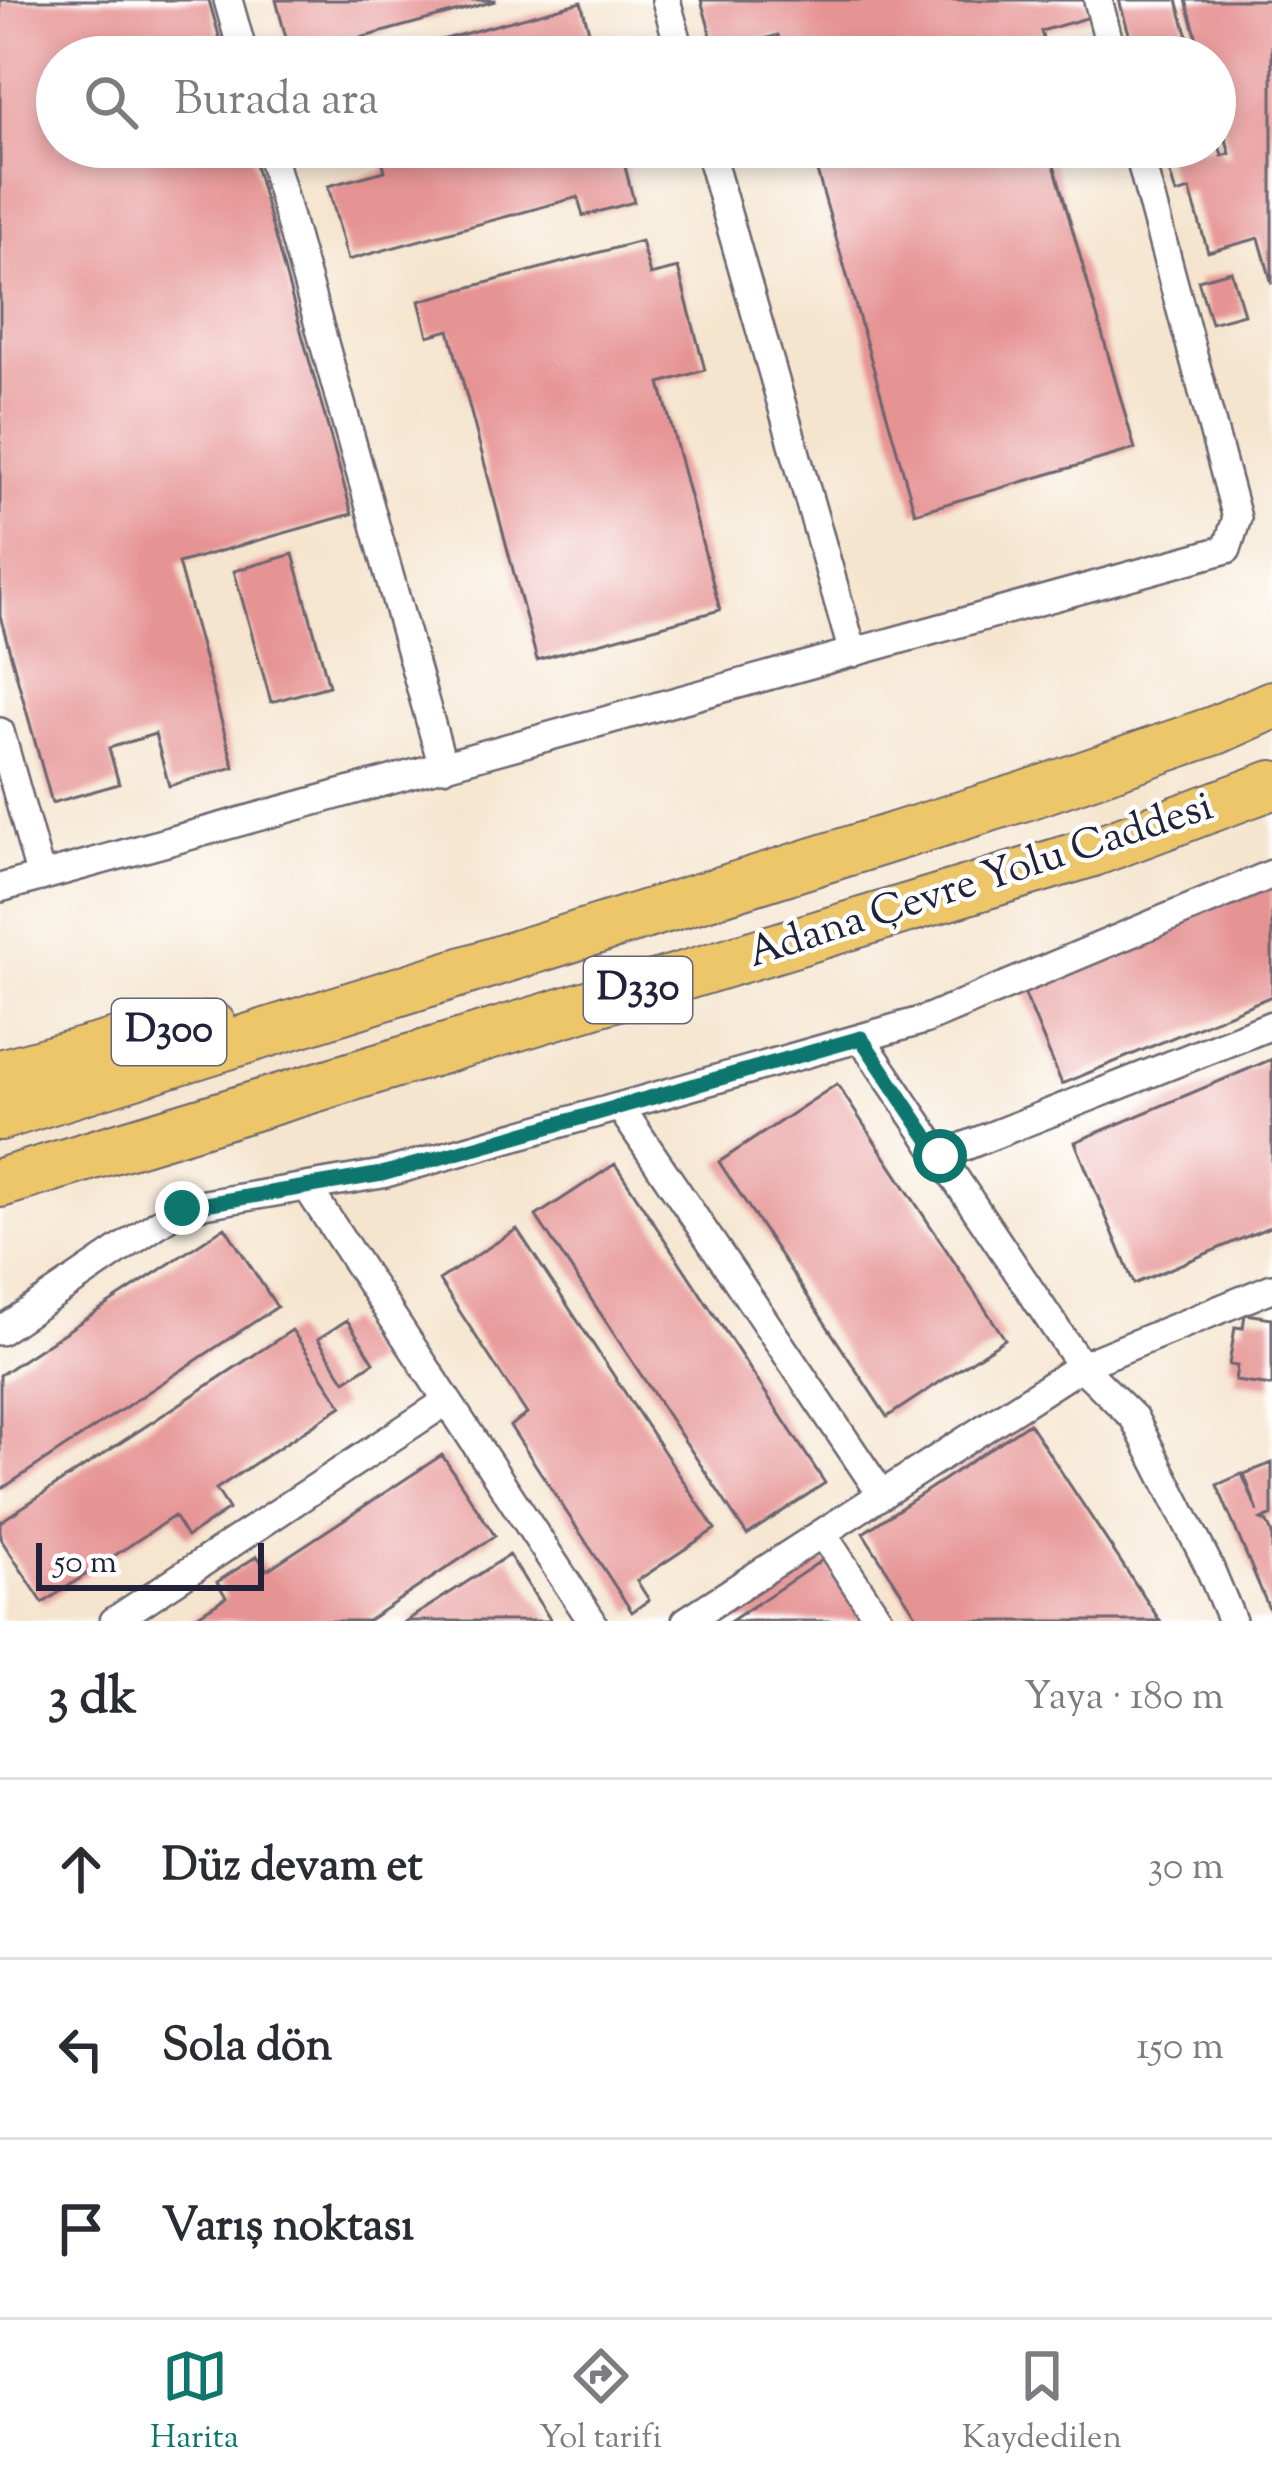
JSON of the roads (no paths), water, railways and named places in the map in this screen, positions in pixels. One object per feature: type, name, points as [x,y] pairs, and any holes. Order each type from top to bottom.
[{"type":"highway","name":"Adana Çevre Yolu Caddesi","points":[[341,1007],[1093,774],[1272,705]]},
{"type":"highway","name":"Adana Çevre Yolu Caddesi","points":[[0,1183],[1093,852],[1272,785]]},
{"type":"highway","name":"D300","points":[[0,1074],[142,1036],[341,1007]]},
{"type":"highway","name":"D330","points":[[0,1116],[341,1007]]},
{"type":"street","points":[[228,0],[238,36]]},
{"type":"street","points":[[666,0],[676,36]]},
{"type":"street","points":[[1098,0],[1107,36]]},
{"type":"street","points":[[275,168],[443,767]]},
{"type":"street","points":[[714,168],[853,653]]},
{"type":"street","points":[[0,888],[1227,549],[1237,518],[1144,168]]},
{"type":"street","points":[[0,732],[41,877]]},
{"type":"street","points":[[0,1331],[182,1208],[382,1174],[924,1021],[1272,874]]},
{"type":"street","points":[[940,1156],[1272,1025]]},
{"type":"street","points":[[861,1038],[1081,1366],[1134,1418],[1232,1621]]},
{"type":"street","points":[[620,1107],[882,1495]]},
{"type":"street","points":[[307,1187],[592,1621]]},
{"type":"street","points":[[686,1621],[1081,1366],[1272,1288]]},
{"type":"street","points":[[114,1621],[447,1401]]},
{"type":"street","points":[[822,1533],[880,1621]]}]
